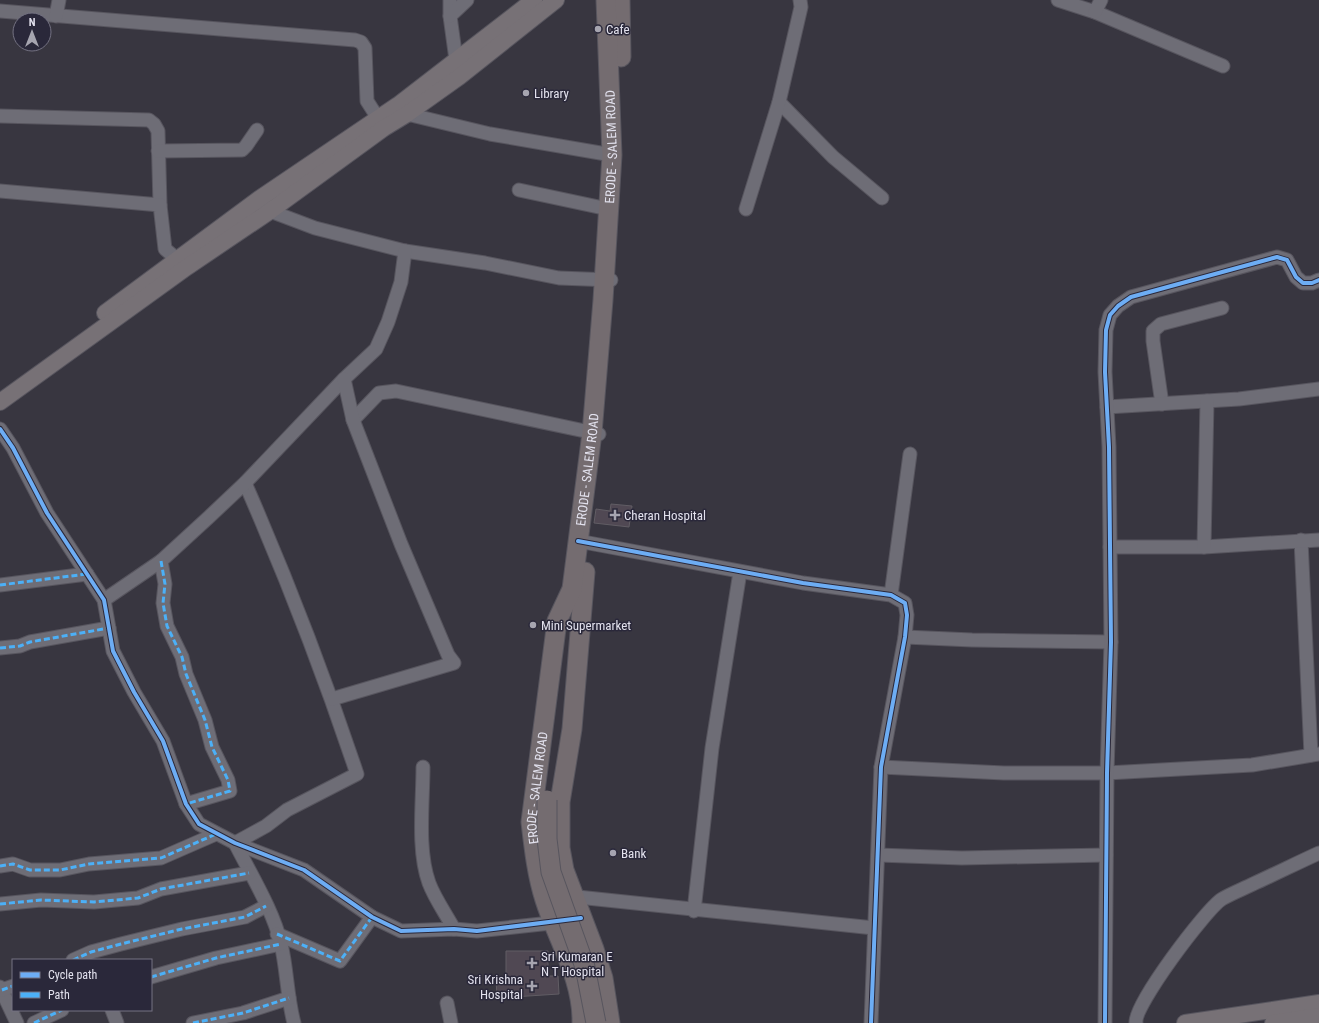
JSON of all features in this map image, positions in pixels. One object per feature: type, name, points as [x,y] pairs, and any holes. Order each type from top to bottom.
[{"type":"highway","name":"ERODE - SALEM ROAD","points":[[606,0],[611,79],[612,155],[608,209],[608,280]]},
{"type":"highway","name":"ERODE - SALEM ROAD","points":[[610,1023],[602,978],[594,949],[572,895],[564,870],[560,848],[560,802],[572,729],[583,542],[596,434],[608,280],[621,154],[622,25],[620,0]]},
{"type":"highway","name":"ERODE - SALEM ROAD","points":[[582,1023],[582,1014],[572,968],[545,900],[531,822],[557,621],[572,589],[583,542]]},
{"type":"highway","points":[[572,589],[547,800],[547,839],[552,872],[585,967],[596,1023]]},
{"type":"main road","points":[[0,389],[111,310],[182,263],[270,212],[456,61],[534,0]]},
{"type":"main road","points":[[0,402],[182,263],[259,199],[381,123],[407,114],[459,77],[556,0]]},
{"type":"main road","points":[[1185,1023],[1319,1003]]},
{"type":"main road","points":[[1273,1023],[1319,1016]]},
{"type":"street","points":[[56,16],[59,0]]},
{"type":"street","points":[[450,0],[450,16],[459,77]]},
{"type":"street","points":[[450,16],[467,0]]},
{"type":"street","points":[[746,209],[779,102],[801,7],[800,0]]},
{"type":"street","points":[[1058,0],[1095,12],[1223,66]]},
{"type":"street","points":[[1095,12],[1101,0]]},
{"type":"street","points":[[0,11],[355,40],[361,42],[364,48],[367,101],[381,123]]},
{"type":"street","points":[[779,102],[833,157],[882,198]]},
{"type":"street","points":[[407,114],[490,134],[612,155]]},
{"type":"street","points":[[0,116],[149,120],[154,124],[158,131],[160,204],[165,249],[182,263]]},
{"type":"street","points":[[158,151],[242,150],[257,130]]},
{"type":"street","points":[[520,190],[608,209]]},
{"type":"street","points":[[0,192],[160,204]]},
{"type":"street","points":[[259,199],[270,212],[351,238],[405,251],[486,263],[559,278],[608,280]]},
{"type":"street","points":[[104,600],[161,560],[245,483],[344,379],[376,349],[388,322],[401,282],[405,251]]},
{"type":"street","points":[[1105,1023],[1107,774],[1111,642],[1107,407],[1105,372],[1106,330],[1110,315],[1118,306],[1131,297],[1277,258],[1287,260],[1296,277],[1303,283],[1312,283],[1319,280]]},
{"type":"street","points":[[1162,404],[1152,341],[1154,331],[1161,324],[1222,308]]},
{"type":"street","points":[[332,699],[454,663],[448,655],[404,551],[353,420],[344,379]]},
{"type":"street","points":[[1107,407],[1240,399],[1319,389]]},
{"type":"street","points":[[353,420],[379,393],[396,391],[596,434]]},
{"type":"street","points":[[1204,547],[1207,401]]},
{"type":"street","points":[[0,429],[14,448],[47,513],[104,600],[113,651],[134,692],[163,741],[186,804],[199,824],[235,843],[304,870],[372,916],[401,931],[454,929],[477,931],[553,923],[581,918]]},
{"type":"street","points":[[891,595],[910,454]]},
{"type":"street","points":[[235,843],[266,826],[287,810],[357,774],[332,699],[285,575],[245,483]]},
{"type":"street","points":[[881,767],[1004,774],[1107,774],[1252,765],[1315,754],[1301,540]]},
{"type":"street","points":[[1110,547],[1204,547],[1319,540]]},
{"type":"street","points":[[583,542],[803,583],[891,595],[901,599],[905,603],[907,616],[905,637],[881,767],[871,1023]]},
{"type":"street","points":[[161,560],[165,584],[163,602],[167,626],[182,657],[186,674],[205,720],[212,747],[228,780],[230,791],[186,804]]},
{"type":"street","points":[[694,911],[712,748],[740,572]]},
{"type":"street","points":[[0,585],[88,574]]},
{"type":"street","points":[[0,648],[20,646],[30,642],[109,628]]},
{"type":"street","points":[[905,637],[972,640],[1111,642]]},
{"type":"street","points":[[423,767],[423,847],[427,874],[430,885],[454,929]]},
{"type":"street","points":[[0,866],[14,864],[30,870],[60,870],[89,864],[161,858],[216,834]]},
{"type":"street","points":[[235,843],[266,906],[279,939],[288,998],[294,1023]]},
{"type":"street","points":[[1136,1023],[1135,1019],[1139,1009],[1172,959],[1221,900],[1319,853]]},
{"type":"street","points":[[878,855],[962,858],[1106,855]]},
{"type":"street","points":[[0,904],[41,900],[94,902],[138,898],[161,889],[250,873]]},
{"type":"street","points":[[545,900],[572,895],[694,911],[874,928]]},
{"type":"street","points":[[78,959],[93,956],[182,929],[245,916],[266,906]]},
{"type":"street","points":[[152,977],[279,939],[340,960],[372,916]]},
{"type":"street","points":[[5,988],[12,1008]]},
{"type":"street","points":[[193,1023],[243,1013],[288,998]]},
{"type":"street","points":[[447,1003],[451,1023]]},
{"type":"street","points":[[13,1011],[17,1023]]},
{"type":"street","points":[[34,1023],[60,1011]]},
{"type":"street","points":[[112,1011],[117,1023]]},
{"type":"building","points":[[611,504],[632,506],[629,527],[594,523],[596,509],[610,511]]},
{"type":"building","points":[[506,951],[548,951],[548,976],[558,976],[559,994],[497,998],[496,978],[506,978]]},
{"type":"marked path","points":[[161,561],[165,584],[163,603],[167,626],[182,657],[186,674],[205,720],[212,747],[228,780],[230,791],[186,804]]},
{"type":"marked path","points":[[0,585],[87,574]]},
{"type":"marked path","points":[[0,648],[20,646],[30,642],[109,628]]},
{"type":"marked path","points":[[0,866],[13,864],[30,870],[60,870],[89,864],[161,858],[216,834]]},
{"type":"marked path","points":[[0,904],[41,900],[94,902],[138,898],[161,889],[249,873]]},
{"type":"marked path","points":[[75,959],[91,952],[121,944],[182,929],[245,917],[266,906]]},
{"type":"marked path","points":[[277,934],[340,961],[372,917]]},
{"type":"marked path","points":[[152,977],[216,958],[281,944]]},
{"type":"marked path","points":[[2,990],[12,986]]},
{"type":"marked path","points":[[193,1023],[243,1013],[289,998]]},
{"type":"marked path","points":[[34,1023],[60,1011]]},
{"type":"cycle path","points":[[1105,1023],[1107,773],[1111,642],[1109,447],[1105,372],[1106,330],[1110,315],[1118,306],[1131,297],[1277,257],[1287,260],[1296,277],[1303,283],[1312,283],[1319,280]]},
{"type":"cycle path","points":[[0,429],[13,448],[47,513],[104,600],[113,651],[134,692],[163,741],[186,804],[199,824],[235,843],[304,870],[372,917],[401,931],[454,929],[477,931],[581,918]]},
{"type":"cycle path","points":[[578,541],[803,583],[891,595],[905,603],[907,615],[905,637],[881,767],[871,1023]]},
{"type":"place","name":"Cafe","points":[[598,29]]},
{"type":"place","name":"Library","points":[[526,93]]},
{"type":"place","name":"Cheran Hospital","points":[[615,515]]},
{"type":"place","name":"Mini Supermarket","points":[[533,625]]},
{"type":"place","name":"Bank","points":[[613,853]]},
{"type":"place","name":"Sri Kumaran E N T Hospital","points":[[532,963]]},
{"type":"place","name":"Sri Krishna Hospital","points":[[532,986]]}]
